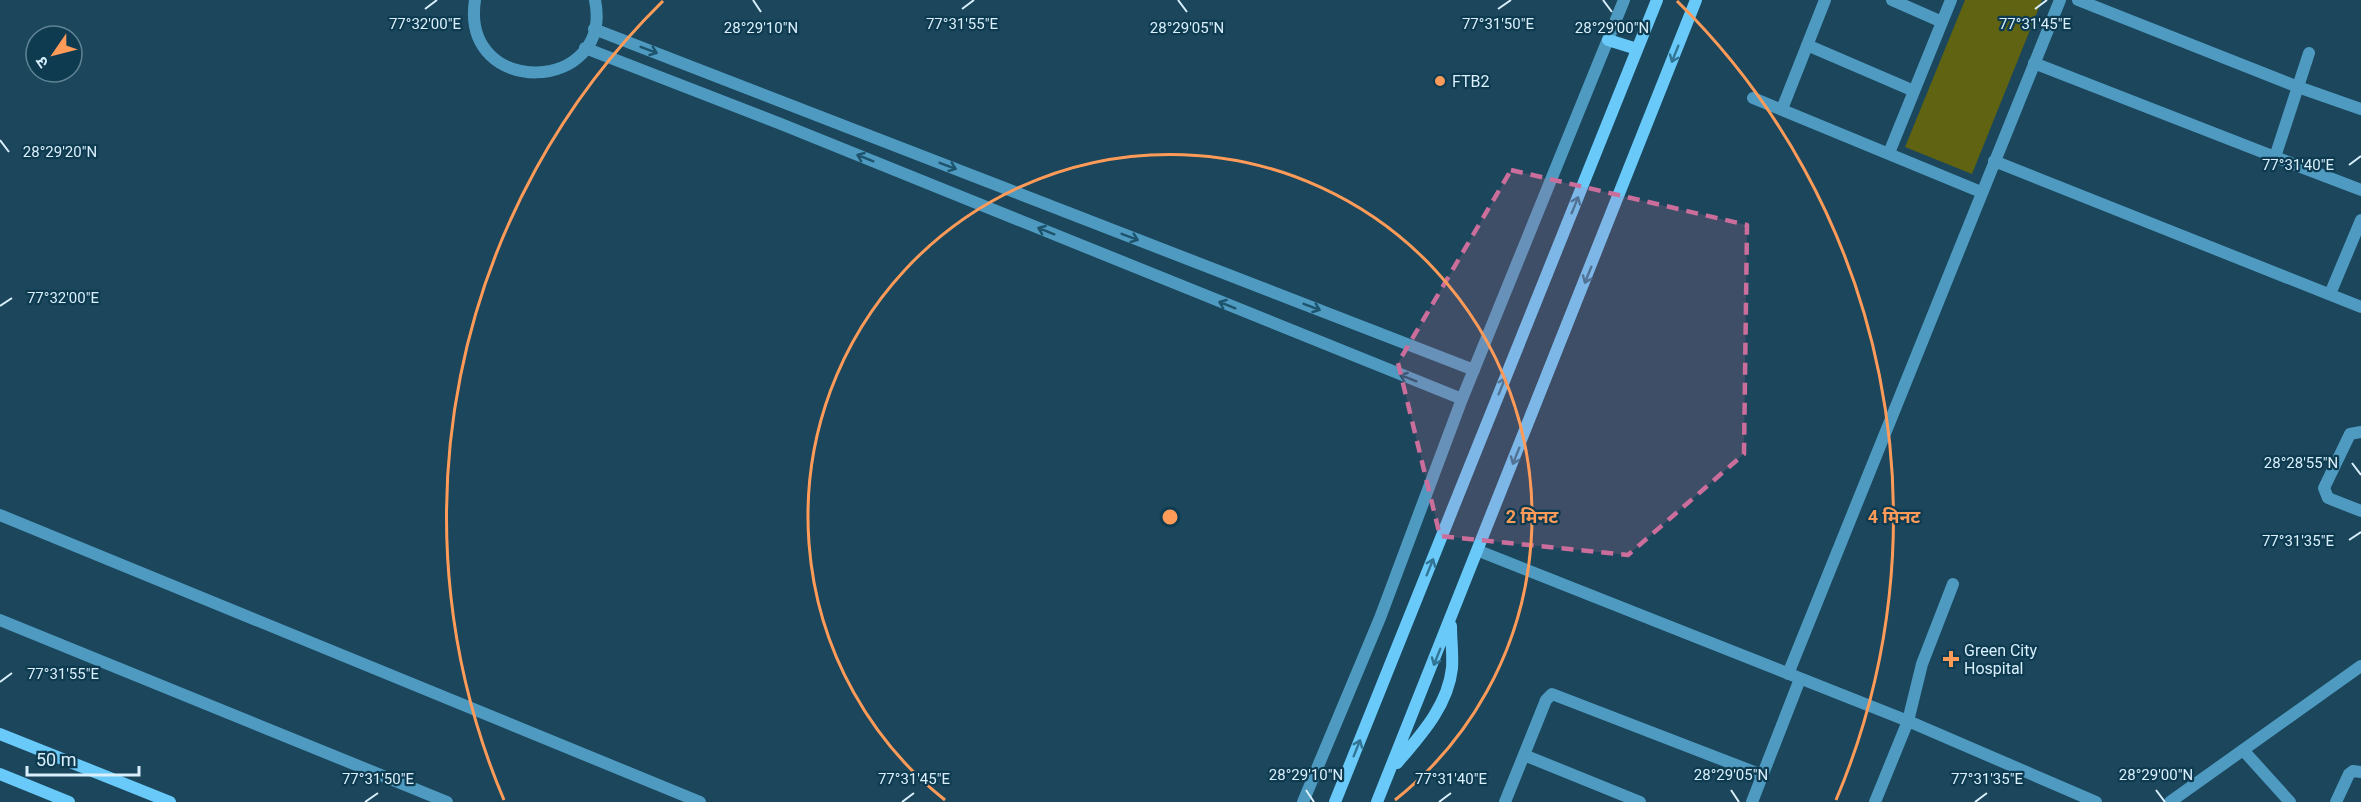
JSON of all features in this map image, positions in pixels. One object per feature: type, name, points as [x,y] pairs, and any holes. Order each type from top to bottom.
[{"type":"street","points":[[473,1],[474,23],[481,42],[494,58],[511,69],[532,74],[552,72],[571,63],[585,48],[594,29],[595,0]]},
{"type":"street","points":[[1303,802],[1380,618],[1462,399],[1624,0]]},
{"type":"street","points":[[1335,802],[1657,0]]},
{"type":"street","points":[[1377,802],[1696,0]]},
{"type":"street","points":[[1782,109],[1826,0]]},
{"type":"street","points":[[1892,0],[1942,22]]},
{"type":"street","points":[[1889,153],[1951,0]]},
{"type":"street","points":[[1788,674],[2060,0]]},
{"type":"street","points":[[2078,0],[2298,87],[2361,109]]},
{"type":"street","points":[[594,29],[1474,370]]},
{"type":"street","points":[[1608,40],[1637,49]]},
{"type":"street","points":[[1807,45],[1914,91]]},
{"type":"street","points":[[585,48],[1462,399]]},
{"type":"street","points":[[2276,158],[2309,53]]},
{"type":"street","points":[[2034,63],[2361,190]]},
{"type":"street","points":[[1753,98],[1981,192]]},
{"type":"street","points":[[1994,161],[2361,307]]},
{"type":"street","points":[[2330,294],[2361,220]]},
{"type":"street","points":[[2361,432],[2350,434],[2324,488],[2328,498],[2361,511]]},
{"type":"street","points":[[0,515],[700,802]]},
{"type":"street","points":[[1479,550],[1908,721],[2096,802]]},
{"type":"street","points":[[1875,802],[1908,721],[1923,664],[1953,584]]},
{"type":"street","points":[[0,620],[447,802]]},
{"type":"street","points":[[1390,771],[1429,726],[1438,708],[1452,670],[1450,622]]},
{"type":"street","points":[[2170,802],[2361,666]]},
{"type":"street","points":[[1752,802],[1800,679]]},
{"type":"street","points":[[1505,802],[1546,700],[1552,694],[1762,776]]},
{"type":"street","points":[[0,734],[170,802]]},
{"type":"street","points":[[2243,750],[2290,802]]},
{"type":"street","points":[[1524,755],[1640,802]]},
{"type":"street","points":[[2336,802],[2349,774],[2353,771],[2361,772]]},
{"type":"street","points":[[0,774],[69,802]]},
{"type":"highlighted area","points":[[1511,170],[1747,225],[1744,454],[1628,555],[1440,536],[1398,363]]},
{"type":"shaded area","points":[[1965,0],[2042,0],[1972,174],[1905,147]]},
{"type":"place","name":"FTB2","points":[[1440,81]]},
{"type":"place","name":"Green City Hospital","points":[[1951,659]]}]
